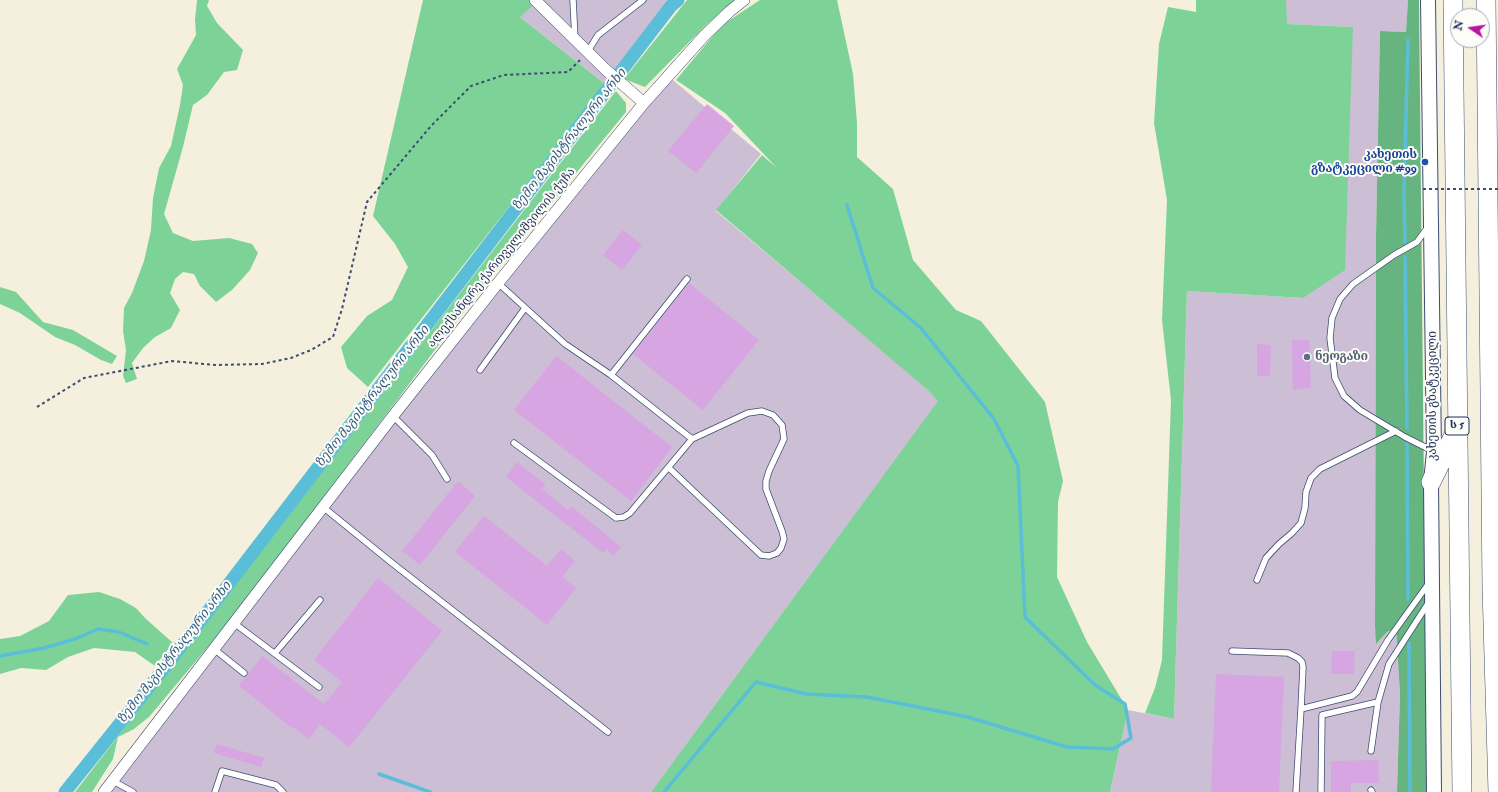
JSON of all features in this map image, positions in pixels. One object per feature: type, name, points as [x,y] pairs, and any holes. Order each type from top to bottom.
[{"type":"highway","points":[[1445,0],[1453,59]]},
{"type":"highway","name":"კახეთის გზატკეცილი","points":[[1453,0],[1462,792]]},
{"type":"highway","points":[[1490,12],[1492,0]]},
{"type":"highway","points":[[1486,48],[1492,588],[1498,792]]},
{"type":"highway","points":[[1431,482],[1457,428]]},
{"type":"street","points":[[535,0],[605,69],[644,103]]},
{"type":"street","name":"ალექსანდრე ქართველიშვილის ქუჩა","points":[[104,792],[393,416],[498,283],[644,103],[704,36],[730,10],[744,0]]},
{"type":"street","name":"კახეთის გზატკეცილი","points":[[1428,0],[1434,452],[1431,482],[1434,792]]},
{"type":"lane","points":[[573,0],[575,39]]},
{"type":"lane","points":[[588,51],[598,35],[643,0]]},
{"type":"lane","points":[[1431,222],[1418,242],[1394,255],[1353,284],[1340,299],[1332,318],[1330,338],[1334,378],[1344,396],[1360,410],[1434,452]]},
{"type":"lane","points":[[611,375],[687,279]]},
{"type":"lane","points":[[498,283],[565,344],[611,375],[692,439]]},
{"type":"lane","points":[[480,370],[526,308]]},
{"type":"lane","points":[[514,443],[616,518],[624,517],[630,513],[692,439],[748,413],[762,411],[773,415],[782,425],[784,439],[769,471],[766,481],[766,489],[782,531],[784,539],[781,548],[776,553],[769,556],[761,555],[669,468]]},
{"type":"lane","points":[[393,416],[432,456],[447,479]]},
{"type":"lane","points":[[1257,580],[1266,558],[1301,523],[1305,508],[1306,492],[1311,478],[1320,469],[1396,431]]},
{"type":"lane","points":[[323,507],[608,732]]},
{"type":"lane","points":[[1301,709],[1352,696],[1357,692],[1388,640],[1432,579]]},
{"type":"lane","points":[[1371,751],[1378,702],[1389,664],[1432,597]]},
{"type":"lane","points":[[275,653],[320,600]]},
{"type":"lane","points":[[234,623],[319,687]]},
{"type":"lane","points":[[214,649],[244,673]]},
{"type":"lane","points":[[1232,651],[1288,653],[1298,658],[1302,662],[1303,667],[1296,792]]},
{"type":"lane","points":[[1321,792],[1322,715],[1378,702]]},
{"type":"lane","points":[[215,792],[222,771],[276,785],[283,792]]},
{"type":"lane","points":[[113,781],[134,792]]},
{"type":"path","points":[[37,407],[84,378],[172,361],[215,365],[262,364],[291,358],[311,350],[333,337],[342,309],[367,202],[431,126],[471,86],[504,75],[568,72],[588,51]]},
{"type":"path","points":[[1423,189],[1498,189]]},
{"type":"shaded area","points":[[539,0],[669,0],[605,84],[519,16]]},
{"type":"shaded area","points":[[1286,0],[1408,0],[1406,32],[1380,31],[1376,237],[1375,626],[1377,643],[1387,632],[1396,628],[1400,694],[1397,792],[1110,792],[1128,710],[1174,719],[1187,291],[1303,298],[1353,27],[1286,24]]},
{"type":"shaded area","points":[[668,76],[761,154],[716,211],[940,399],[651,792],[104,792],[214,649]]},
{"type":"green space","points":[[197,0],[209,0],[207,6],[217,23],[243,50],[237,70],[224,72],[207,95],[193,105],[164,214],[173,233],[193,241],[229,238],[252,244],[258,253],[250,270],[232,290],[216,302],[200,286],[194,274],[183,272],[175,279],[170,293],[180,310],[171,328],[155,337],[143,348],[132,363],[137,379],[126,383],[123,376],[126,350],[123,331],[124,308],[132,293],[144,261],[151,230],[153,198],[159,168],[171,146],[180,105],[183,85],[177,69],[196,35],[195,20]]},
{"type":"green space","points":[[423,0],[539,0],[520,17],[605,84],[368,387],[347,368],[341,347],[367,316],[392,300],[408,267],[395,244],[373,216]]},
{"type":"green space","points":[[687,0],[738,0],[707,24],[645,87],[624,79]]},
{"type":"green space","points":[[760,0],[837,0],[853,74],[857,123],[857,157],[893,189],[913,260],[956,310],[981,321],[1045,402],[1063,481],[1058,502],[1057,577],[1087,642],[1128,710],[1110,792],[651,792],[938,401],[929,391],[716,210],[762,155],[777,168],[725,113],[676,80],[722,25]]},
{"type":"green space","points":[[1196,0],[1286,0],[1287,24],[1353,27],[1345,270],[1303,298],[1187,291],[1174,719],[1145,713],[1155,688],[1162,660],[1171,400],[1162,320],[1167,200],[1154,123],[1159,44],[1168,7],[1196,12]]},
{"type":"green space","points":[[1408,0],[1419,0],[1427,792],[1397,792],[1400,694],[1396,628],[1387,632],[1376,644],[1375,626],[1376,237],[1380,31],[1406,32]]},
{"type":"green space","points":[[616,91],[626,103],[626,112],[482,288],[227,624],[149,717],[134,729],[118,737],[113,759],[92,792],[75,792]]},
{"type":"green space","points":[[0,287],[16,292],[43,322],[73,330],[117,356],[112,364],[101,360],[75,345],[55,337],[20,313],[0,304]]},
{"type":"green space","points":[[99,592],[120,599],[136,608],[173,643],[155,666],[135,652],[94,648],[68,657],[46,670],[21,668],[0,674],[0,639],[20,636],[49,621],[68,595]]},
{"type":"building","points":[[707,104],[734,126],[696,173],[668,151]]},
{"type":"building","points":[[623,230],[642,245],[622,270],[603,255]]},
{"type":"building","points":[[689,283],[759,340],[703,410],[633,354]]},
{"type":"building","points":[[1292,340],[1309,340],[1311,387],[1293,390]]},
{"type":"building","points":[[1257,344],[1271,345],[1270,376],[1257,376]]},
{"type":"building","points":[[556,356],[672,447],[631,501],[514,410]]},
{"type":"building","points":[[517,462],[546,485],[542,489],[568,510],[571,506],[621,547],[613,556],[607,549],[603,553],[506,477]]},
{"type":"building","points":[[458,481],[475,496],[420,565],[402,551]]},
{"type":"building","points":[[484,516],[547,566],[561,549],[575,561],[562,577],[576,588],[547,625],[455,552]]},
{"type":"building","points":[[378,578],[442,631],[349,747],[320,724],[309,739],[293,727],[292,728],[239,686],[262,656],[324,704],[342,682],[314,660]]},
{"type":"building","points":[[1332,651],[1355,651],[1354,674],[1331,674]]},
{"type":"building","points":[[1216,674],[1284,677],[1279,792],[1211,792]]},
{"type":"building","points":[[217,744],[264,758],[261,767],[214,753]]},
{"type":"building","points":[[1378,760],[1379,783],[1351,783],[1351,792],[1331,792],[1331,761]]},
{"type":"waterway","name":"ზემო მაგისტრალური არხი","points":[[65,792],[169,662],[671,6],[678,0]]},
{"type":"waterway","points":[[1405,242],[1404,193],[1408,40]]},
{"type":"waterway","points":[[664,792],[756,682],[806,694],[867,697],[968,717],[1067,747],[1113,749],[1131,738],[1125,704],[1095,685],[1025,617],[1018,466],[994,419],[921,328],[873,288],[847,205]]},
{"type":"waterway","points":[[1405,257],[1407,428]]},
{"type":"waterway","points":[[1407,443],[1408,599]]},
{"type":"waterway","points":[[0,656],[44,648],[75,639],[98,629],[119,632],[147,644]]},
{"type":"waterway","points":[[1409,643],[1410,792]]},
{"type":"waterway","points":[[379,774],[430,792]]},
{"type":"place","name":"კახეთის გზატკეცილი #99","points":[[1425,162]]},
{"type":"place","name":"ნეოგაზი","points":[[1307,357]]}]
